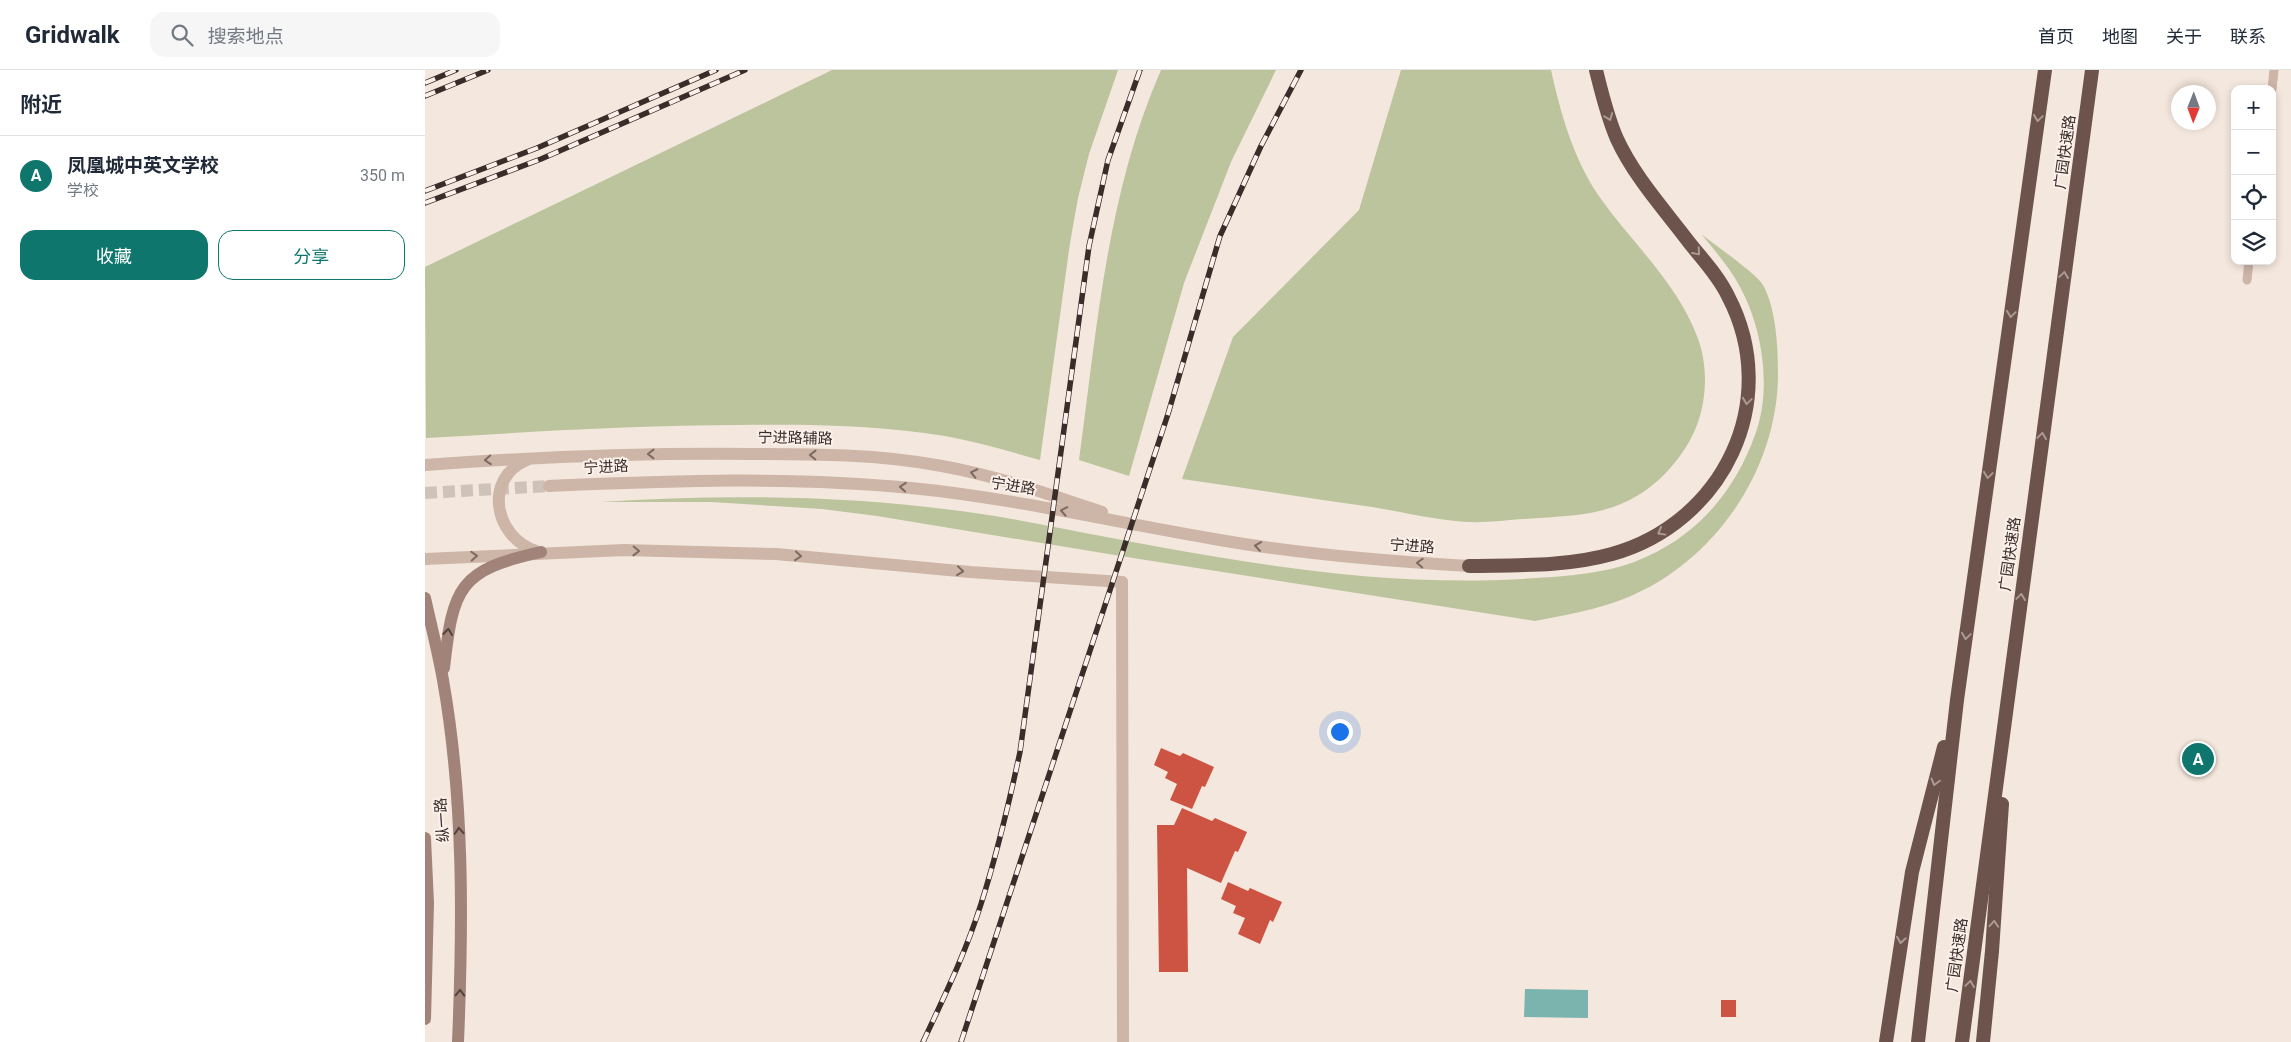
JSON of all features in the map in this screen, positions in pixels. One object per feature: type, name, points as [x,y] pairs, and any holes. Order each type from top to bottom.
[{"type":"highway","points":[[1469,566],[1579,560],[1611,554],[1642,543],[1677,522],[1717,482],[1733,453],[1744,423],[1749,390],[1747,358],[1741,326],[1729,296],[1712,269],[1637,174],[1614,130],[1603,102],[1596,70]]},
{"type":"highway","name":"广园快速路","points":[[1918,1042],[1957,700],[2045,70]]},
{"type":"highway","name":"广园快速路","points":[[1963,1037],[2092,70]]},
{"type":"highway","points":[[1983,1042],[1992,951],[2017,627]]},
{"type":"highway","points":[[1886,1042],[1912,872],[1957,700]]},
{"type":"main road","points":[[443,680],[449,623],[455,601],[469,581],[488,567],[541,552]]},
{"type":"main road","name":"纵一路","points":[[425,598],[443,680],[460,848],[462,947],[458,1042]]},
{"type":"main road","name":"纵一路","points":[[425,838],[428,903],[425,1019]]},
{"type":"street","name":"宁进路辅路","points":[[425,464],[539,457],[691,453],[793,454],[890,459],[941,466],[991,476],[1154,529]]},
{"type":"street","points":[[539,457],[519,464],[506,477],[500,492],[499,509],[503,524],[513,538],[526,547],[541,552]]},
{"type":"street","name":"宁进路","points":[[549,486],[731,479],[852,483],[973,496],[1154,529],[1315,553],[1469,566]]},
{"type":"street","points":[[425,558],[624,550],[776,554],[970,572],[1122,582],[1123,1042]]},
{"type":"lane","points":[[2272,85],[2274,70]]},
{"type":"lane","points":[[2247,280],[2249,265]]},
{"type":"green space","points":[[832,70],[1118,70],[1089,154],[1078,198],[1040,460],[945,436],[919,432],[817,425],[661,426],[426,438],[425,267]]},
{"type":"green space","points":[[1161,70],[1276,70],[1231,162],[1184,283],[1129,476],[1079,460],[1099,311],[1116,213],[1128,164]]},
{"type":"green space","points":[[1401,70],[1551,70],[1559,104],[1583,169],[1613,216],[1666,281],[1688,317],[1697,336],[1704,362],[1705,390],[1700,417],[1689,442],[1676,461],[1652,486],[1633,498],[1613,507],[1582,514],[1467,522],[1443,520],[1372,507],[1182,479],[1233,337],[1359,210]]},
{"type":"green space","points":[[1702,235],[1760,281],[1771,305],[1777,340],[1778,374],[1775,409],[1767,444],[1753,477],[1735,508],[1713,536],[1687,561],[1658,582],[1626,598],[1581,612],[1535,621],[877,516],[822,509],[711,502],[600,502],[738,497],[830,499],[922,506],[968,512],[1154,546],[1290,568],[1382,577],[1429,580],[1521,579],[1602,571],[1648,556],[1667,546],[1700,521],[1727,490],[1738,473],[1755,435],[1763,399],[1764,379],[1759,340],[1748,304],[1736,280],[1723,260]]},
{"type":"water","points":[[1525,989],[1588,990],[1588,1018],[1524,1017]]},
{"type":"building","points":[[1161,748],[1180,756],[1183,753],[1214,767],[1205,787],[1202,786],[1192,809],[1170,800],[1177,784],[1165,778],[1168,772],[1154,765]]},
{"type":"building","points":[[1182,808],[1212,821],[1215,818],[1247,832],[1238,852],[1235,851],[1221,883],[1187,868],[1188,972],[1159,972],[1157,825],[1174,825]]},
{"type":"building","points":[[1228,882],[1248,891],[1250,888],[1282,902],[1273,922],[1270,920],[1260,944],[1238,934],[1245,918],[1233,913],[1236,906],[1221,899]]},
{"type":"building","points":[[1721,1000],[1736,1000],[1736,1017],[1721,1017]]},
{"type":"tunnel","points":[[425,493],[549,486]]},
{"type":"railway","points":[[425,83],[456,70]]},
{"type":"railway","points":[[425,96],[488,70]]},
{"type":"railway","points":[[425,191],[537,148],[716,70]]},
{"type":"railway","points":[[425,203],[541,159],[745,70]]},
{"type":"railway","points":[[923,1042],[975,922],[987,885],[1016,771],[1089,246],[1108,160],[1140,70]]},
{"type":"railway","points":[[961,1042],[1168,414],[1220,236],[1261,146],[1301,70]]},
{"type":"place","name":"凤凰城中英文学校","points":[[2198,759]]}]
